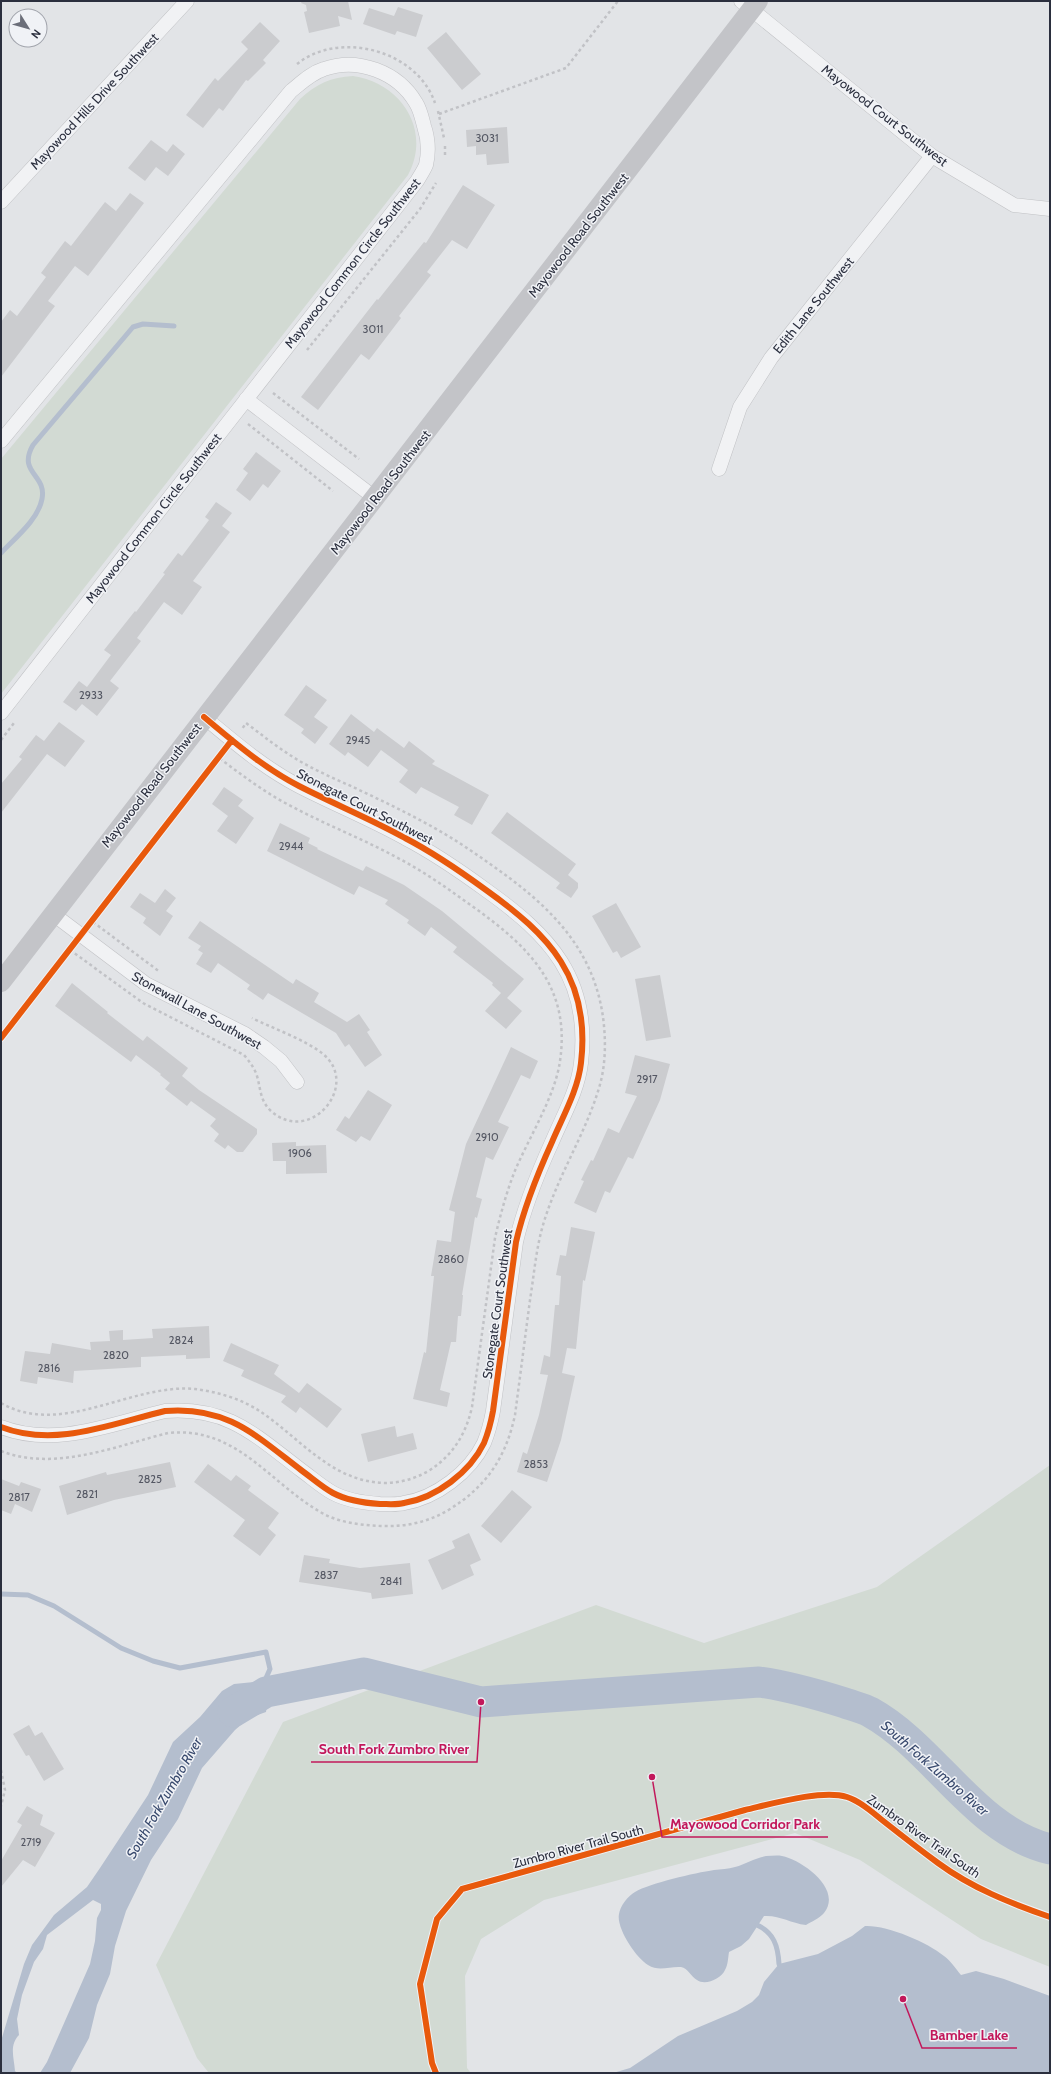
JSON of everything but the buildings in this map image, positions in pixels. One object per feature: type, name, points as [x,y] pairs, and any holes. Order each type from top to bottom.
[{"type":"street","name":"Mayowood Hills Drive Southwest","points":[[1,202],[187,1]]},
{"type":"street","name":"Mayowood Court Southwest","points":[[750,4],[932,156],[1014,205],[1050,209]]},
{"type":"street","name":"Mayowood Road Southwest","points":[[1,982],[204,717],[375,498],[750,4]]},
{"type":"street","name":"Mayowood Common Circle Southwest","points":[[1,442],[291,92],[311,75],[323,69],[337,66],[354,65],[371,68],[399,82],[417,104],[426,134],[428,150],[426,166],[405,198],[1,713]]},
{"type":"street","name":"Edith Lane Southwest","points":[[719,469],[740,407],[771,358],[932,156]]},
{"type":"street","points":[[246,399],[375,498]]},
{"type":"street","name":"Stonegate Court Southwest","points":[[1,1427],[28,1435],[59,1436],[165,1411],[180,1410],[210,1414],[223,1417],[248,1429],[333,1493],[356,1501],[386,1504],[404,1504],[419,1499],[446,1485],[473,1460],[483,1444],[489,1429],[493,1411],[520,1221],[534,1182],[570,1100],[581,1064],[582,1029],[576,996],[570,980],[552,947],[540,933],[509,906],[452,865],[405,837],[281,776],[232,740],[204,717]]},
{"type":"street","name":"Stonewall Lane Southwest","points":[[53,914],[146,984],[245,1034],[264,1047],[281,1061],[297,1082]]},
{"type":"path","points":[[439,114],[566,68],[618,1]]},
{"type":"path","points":[[273,393],[359,459]]},
{"type":"path","points":[[248,424],[333,491]]},
{"type":"path","points":[[1,1451],[24,1457],[61,1458],[168,1433],[180,1432],[205,1435],[236,1448],[323,1513],[352,1523],[368,1526],[407,1526],[444,1513],[475,1490],[491,1474],[503,1454],[510,1436],[515,1415],[535,1265],[542,1227],[554,1190],[594,1102],[603,1067],[605,1027],[598,989],[591,971],[570,933],[540,903],[497,870],[464,846],[415,818],[293,757],[246,723]]},
{"type":"path","points":[[214,764],[232,740]]},
{"type":"path","points":[[1,1402],[21,1412],[56,1415],[161,1390],[180,1388],[214,1392],[230,1397],[260,1411],[343,1474],[372,1482],[400,1482],[424,1474],[445,1458],[456,1446],[469,1423],[495,1238],[500,1216],[514,1174],[553,1087],[560,1061],[561,1031],[556,1002],[551,988],[535,960],[512,936],[440,882],[395,856],[270,795],[219,758]]},
{"type":"path","points":[[65,955],[98,916]]},
{"type":"path","points":[[1,1770],[5,1790],[1,1806]]},
{"type":"shaded area","points":[[353,76],[370,80],[385,88],[398,99],[408,111],[414,126],[416,142],[414,158],[408,175],[1,694],[1,459],[300,99],[312,89],[324,82]]},
{"type":"shaded area","points":[[1050,1465],[1050,1967],[981,1939],[860,1860],[795,1833],[544,1900],[481,1939],[465,1976],[467,2068],[471,2073],[209,2073],[197,2058],[156,1965],[283,1722],[596,1605],[704,1643],[877,1587]]},
{"type":"water","points":[[254,1682],[270,1685],[266,1712],[249,1718],[235,1730],[202,1768],[178,1819],[151,1860],[126,1911],[115,1946],[110,1974],[97,2005],[89,2038],[70,2073],[40,2073],[47,2062],[90,1964],[95,1941],[97,1918],[101,1910],[101,1904],[93,1900],[47,1935],[43,1949],[34,1962],[22,1995],[17,2019],[19,2035],[13,2047],[15,2071],[17,2073],[1,2073],[1,2041],[24,1964],[32,1945],[54,1915],[87,1887],[148,1795],[173,1742],[200,1717],[222,1691],[234,1684]]},
{"type":"water","points":[[766,1856],[780,1856],[800,1863],[818,1877],[824,1885],[828,1895],[828,1904],[822,1915],[806,1925],[780,1918],[764,1916],[749,1939],[741,1946],[729,1952],[727,1966],[723,1973],[716,1979],[708,1982],[700,1982],[686,1969],[681,1967],[656,1968],[648,1965],[638,1956],[628,1942],[621,1927],[619,1914],[625,1902],[635,1892],[662,1882],[696,1873],[732,1868]]},
{"type":"water","points":[[865,1926],[874,1926],[895,1931],[928,1945],[947,1958],[961,1975],[976,1971],[1004,1979],[1050,1996],[1050,2073],[613,2073],[630,2068],[678,2036],[737,2011],[752,2002],[759,1995],[764,1982],[779,1964],[818,1954],[852,1936]]},
{"type":"waterway","points":[[1,553],[31,521],[40,507],[42,491],[40,484],[28,462],[29,454],[33,445],[133,327],[143,324],[174,326]]},
{"type":"waterway","points":[[1,1594],[28,1595],[54,1606],[121,1648],[153,1661],[180,1668],[266,1652],[270,1669],[266,1678],[266,1690]]},
{"type":"waterway","name":"South Fork Zumbro River","points":[[233,1712],[266,1692],[364,1673],[481,1702],[759,1682],[813,1693],[870,1712],[893,1727],[915,1746],[977,1807],[999,1825],[1023,1839],[1050,1849]]},
{"type":"waterway","points":[[757,1925],[763,1928],[774,1941],[778,1951],[779,1964]]},
{"type":"cycle path","points":[[1,1427],[21,1433],[62,1435],[83,1432],[165,1411],[206,1413],[223,1418],[254,1435],[333,1493],[344,1498],[374,1504],[401,1504],[416,1500],[428,1496],[451,1482],[478,1454],[484,1443],[489,1427],[493,1411],[519,1229],[546,1154],[570,1103],[577,1083],[581,1063],[582,1033],[579,1006],[572,983],[561,962],[546,942],[529,924],[509,907],[447,862],[379,824],[312,793],[286,779],[250,754],[204,717]]},
{"type":"cycle path","points":[[1,1038],[232,740]]},
{"type":"cycle path","name":"Zumbro River Trail South","points":[[436,2073],[432,2063],[420,1984],[437,1919],[462,1889],[745,1810],[811,1796],[837,1795],[847,1797],[866,1807],[903,1837],[964,1880],[1006,1900],[1050,1917]]},
{"type":"place","name":"South Fork Zumbro River","points":[[481,1702]]},
{"type":"place","name":"Mayowood Corridor Park","points":[[652,1777]]},
{"type":"place","name":"Bamber Lake","points":[[903,1999]]}]
